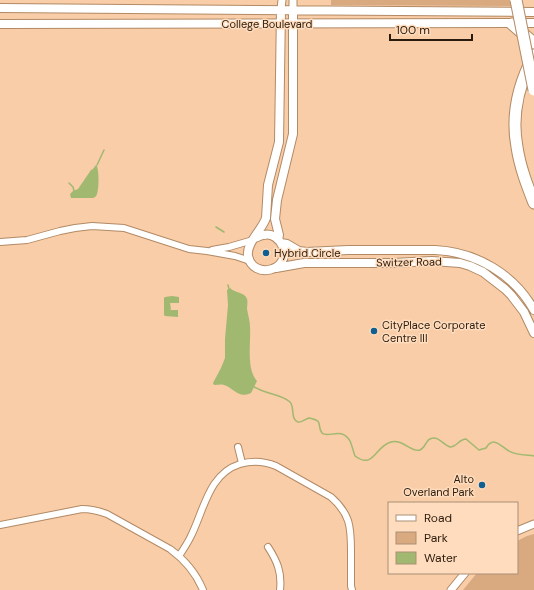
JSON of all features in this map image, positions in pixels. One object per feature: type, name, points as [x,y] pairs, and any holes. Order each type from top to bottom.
[{"type":"highway","points":[[516,0],[534,90]]},
{"type":"highway","points":[[516,11],[523,0]]},
{"type":"highway","points":[[512,24],[534,44]]},
{"type":"highway","points":[[534,55],[519,92],[516,104],[515,125],[518,153],[524,176],[534,203]]},
{"type":"main road","name":"College Boulevard","points":[[0,8],[534,12]]},
{"type":"main road","points":[[281,9],[279,142],[268,185],[266,218],[255,235],[248,250],[248,256],[253,266],[264,271],[276,268],[284,258],[284,252],[275,220],[277,200],[292,139],[293,10]]},
{"type":"main road","name":"College Boulevard","points":[[0,24],[534,23]]},
{"type":"main road","points":[[279,137],[292,139]]},
{"type":"main road","points":[[254,239],[264,235],[270,235],[280,241]]},
{"type":"main road","name":"Switzer Road","points":[[280,241],[299,251],[307,252],[348,250],[444,251],[474,258],[498,272],[519,289],[534,310]]},
{"type":"main road","points":[[348,250],[348,263]]},
{"type":"main road","name":"Switzer Road","points":[[276,268],[304,263],[393,263],[432,261],[452,262],[465,265],[477,269],[505,289],[524,312],[534,333]]},
{"type":"main road","points":[[493,279],[498,272]]},
{"type":"street","points":[[281,9],[282,0]]},
{"type":"street","points":[[293,0],[293,10]]},
{"type":"street","points":[[0,242],[27,240],[75,228],[107,226],[124,228],[189,249],[239,257],[250,261]]},
{"type":"street","points":[[207,251],[229,247],[254,239]]},
{"type":"street","points":[[238,448],[242,463]]},
{"type":"street","points":[[179,556],[190,537],[211,490],[223,473],[232,466],[242,463],[251,461],[267,462],[321,490],[338,503],[345,513],[350,525],[351,534],[352,590]]},
{"type":"street","points":[[0,525],[73,510],[90,509],[100,511],[170,549],[193,571],[203,590]]},
{"type":"street","points":[[518,530],[534,524]]},
{"type":"street","points":[[526,526],[534,527]]},
{"type":"street","points":[[268,547],[278,565],[280,590]]},
{"type":"street","points":[[451,590],[464,574]]},
{"type":"green space","points":[[331,0],[510,0],[511,6],[331,5]]},
{"type":"green space","points":[[534,534],[534,590],[463,590],[476,574],[518,574],[518,540]]},
{"type":"water","points":[[96,165],[98,169],[98,191],[96,196],[93,198],[71,198],[70,194],[78,189]]},
{"type":"water","points":[[230,288],[244,295],[247,300],[250,325],[250,363],[251,370],[257,381],[251,393],[247,395],[239,394],[227,386],[214,385],[213,383],[225,358],[228,305],[227,290]]},
{"type":"water","points":[[172,296],[179,297],[179,303],[170,303],[170,310],[178,310],[178,317],[164,315],[164,298]]},
{"type":"waterway","points":[[97,165],[104,150]]},
{"type":"waterway","points":[[69,183],[73,187],[74,191]]},
{"type":"waterway","points":[[216,227],[224,232]]},
{"type":"waterway","points":[[228,285],[229,289]]},
{"type":"waterway","points":[[254,387],[290,402],[293,416],[298,422],[309,418],[314,419],[319,422],[322,433],[328,435],[339,433],[343,434],[350,441],[355,456],[361,460],[371,459],[381,448],[391,442],[399,442],[414,450],[420,450],[431,438],[438,439],[450,447],[466,439],[479,450],[486,448],[489,444],[495,442],[512,452],[534,456]]},
{"type":"place","name":"Hybrid Circle","points":[[266,253]]},
{"type":"place","name":"CityPlace Corporate Centre III","points":[[374,331]]},
{"type":"place","name":"Alto Overland Park","points":[[482,485]]}]
